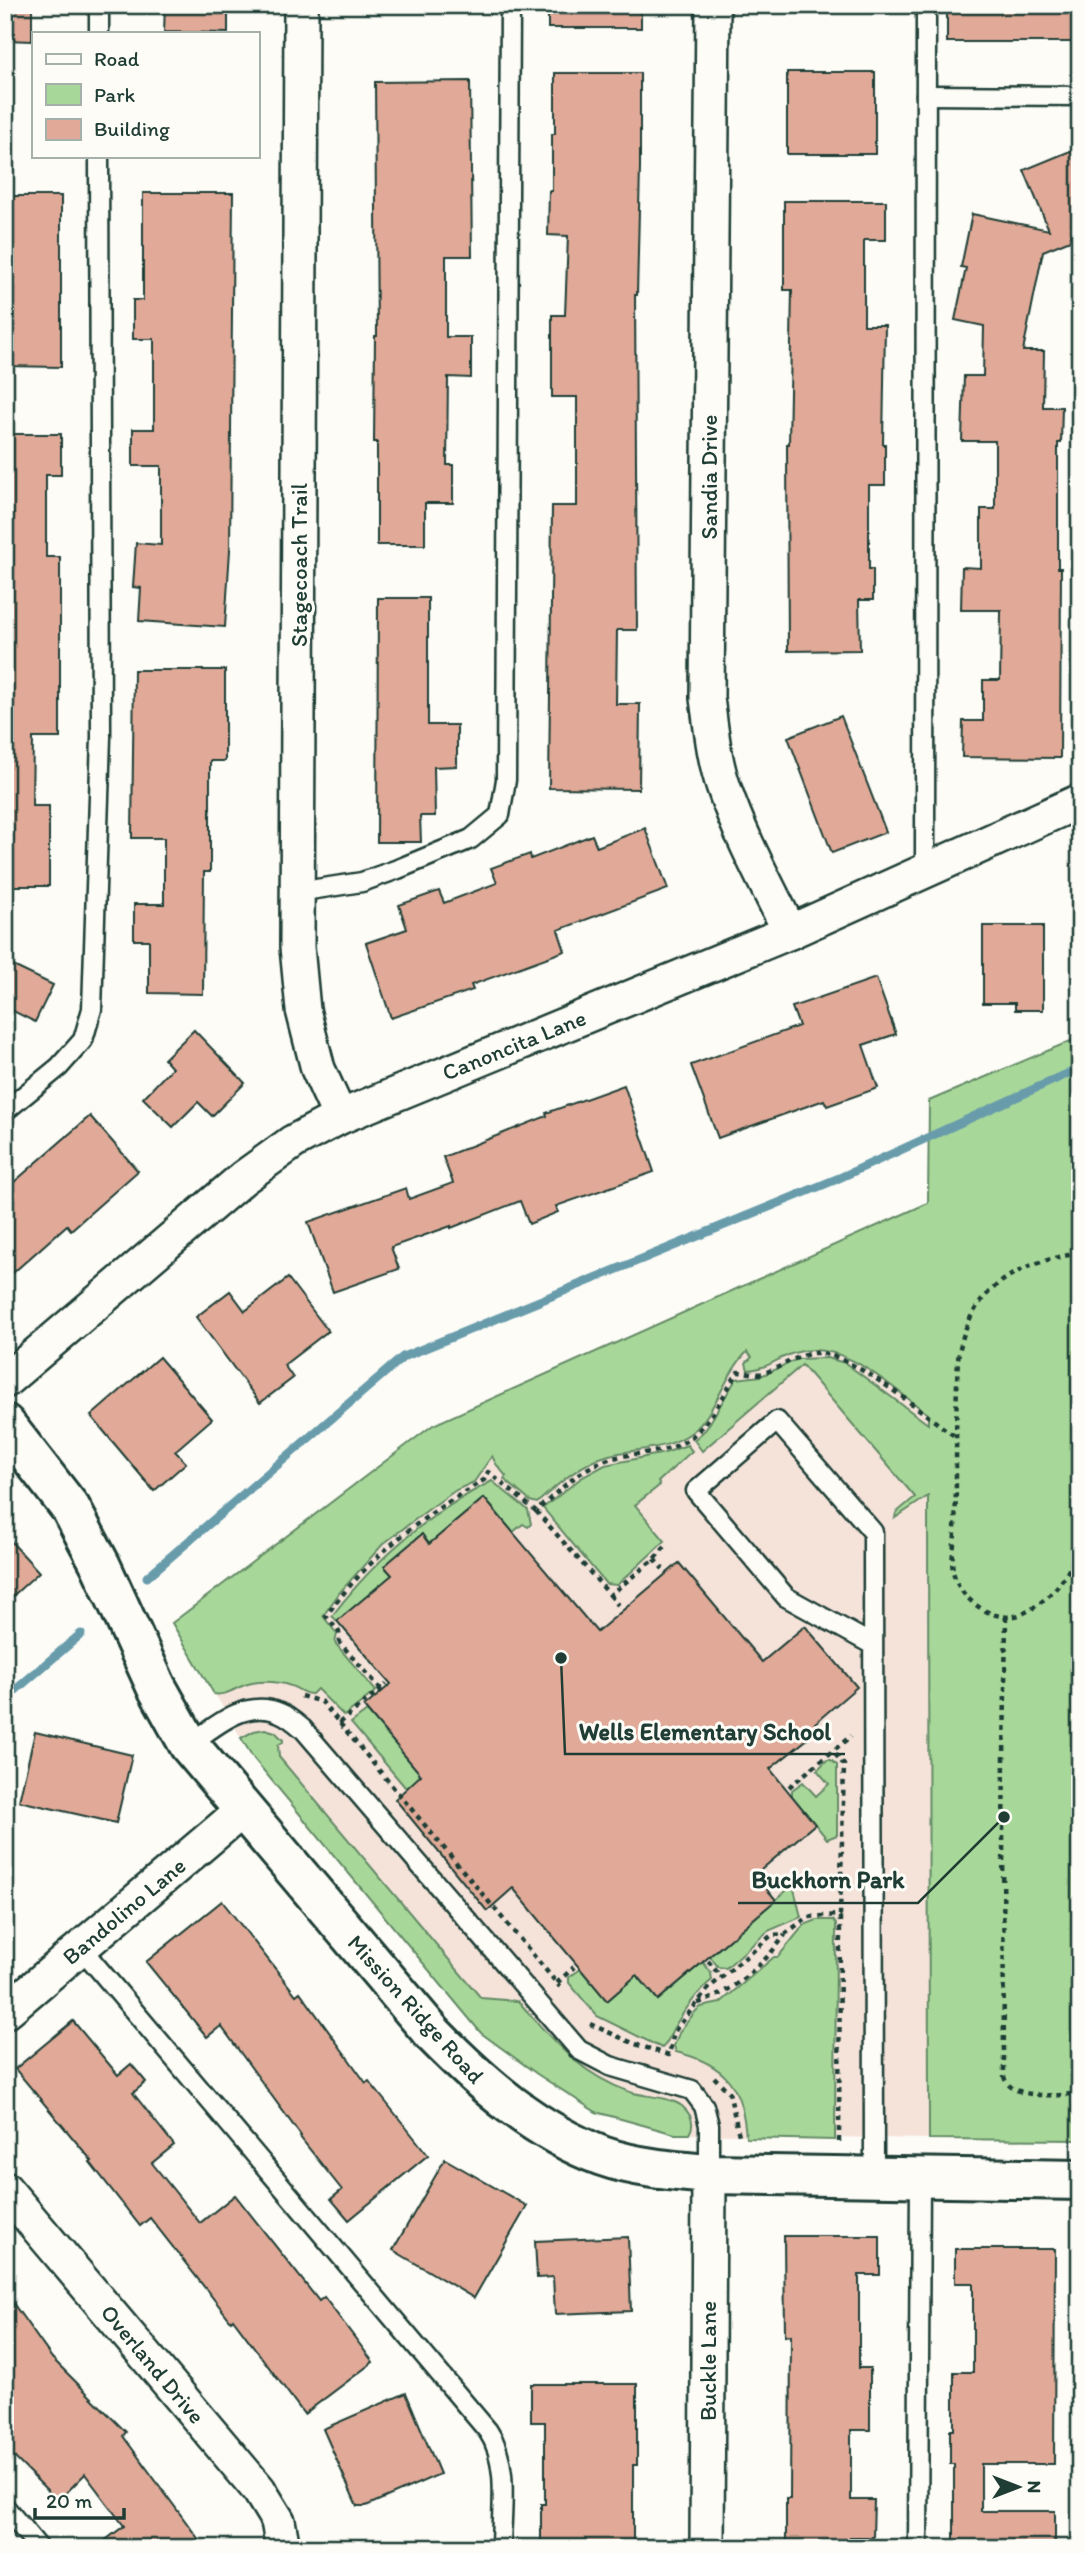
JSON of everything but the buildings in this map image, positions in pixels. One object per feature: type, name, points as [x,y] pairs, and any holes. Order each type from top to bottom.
[{"type":"street","name":"Stagecoach Trail","points":[[301,5],[297,947],[303,1010],[318,1069],[340,1117]]},
{"type":"street","name":"Sandia Drive","points":[[713,5],[707,698],[723,786],[741,833],[790,932]]},
{"type":"street","name":"Canoncita Lane","points":[[5,1381],[243,1178],[293,1142],[340,1117],[790,932],[1080,801]]},
{"type":"street","name":"Mission Ridge Road","points":[[5,1424],[71,1508],[156,1686],[189,1745],[433,2034],[474,2076],[520,2113],[562,2138],[604,2157],[659,2170],[709,2174],[874,2178],[1080,2180]]},
{"type":"street","name":"Bandolino Lane","points":[[5,2012],[243,1810]]},
{"type":"street","name":"Buckle Lane","points":[[707,2548],[709,2174]]},
{"type":"street","name":"Overland Drive","points":[[5,2189],[258,2490],[278,2521],[284,2548]]},
{"type":"lane","points":[[99,5],[99,32]]},
{"type":"lane","points":[[297,892],[362,882],[398,869],[471,839],[500,815],[506,780],[510,5]]},
{"type":"lane","points":[[925,871],[926,5]]},
{"type":"lane","points":[[926,95],[1080,96]]},
{"type":"lane","points":[[5,1111],[59,1067],[83,1040],[92,1009],[101,737],[99,158]]},
{"type":"lane","points":[[873,1645],[786,1597],[696,1491],[777,1421],[873,1532],[874,2178]]},
{"type":"lane","points":[[189,1745],[218,1724],[245,1710],[261,1707],[281,1713],[303,1728],[579,2050],[610,2066],[692,2090],[704,2106],[709,2125],[709,2174]]},
{"type":"lane","points":[[81,1948],[495,2441],[500,2462],[501,2548]]},
{"type":"lane","points":[[918,2548],[920,2178]]},
{"type":"lane","points":[[5,2507],[39,2548]]},
{"type":"path","points":[[1080,1480],[1079,1253],[1042,1261],[1008,1275],[980,1303],[961,1335],[952,1570],[958,1587],[970,1601],[987,1611],[1006,1616],[1020,1615],[1059,1585],[1074,1558],[1080,1516]]},
{"type":"path","points":[[536,1511],[579,1474],[606,1460],[672,1447],[690,1438],[706,1422],[737,1372],[762,1373],[799,1356],[818,1353],[840,1358],[861,1369],[956,1437]]},
{"type":"path","points":[[381,1689],[340,1643],[339,1632],[326,1616],[345,1590],[394,1542],[430,1512],[484,1480],[488,1472],[536,1511],[618,1605]]},
{"type":"path","points":[[610,1595],[666,1546]]},
{"type":"path","points":[[654,1559],[663,1569]]},
{"type":"path","points":[[1006,1616],[1004,2076],[1006,2084],[1016,2091],[1055,2095],[1080,2093]]},
{"type":"path","points":[[339,1723],[387,1684]]},
{"type":"path","points":[[299,1695],[322,1702],[564,1993]]},
{"type":"path","points":[[789,1787],[854,1733]]},
{"type":"path","points":[[833,1751],[844,1765],[839,2142]]},
{"type":"path","points":[[698,2003],[717,1998],[769,1957],[785,1934],[808,1917],[840,1915]]},
{"type":"path","points":[[587,2022],[635,2044],[669,2055],[674,2032],[709,1987],[772,1936],[785,1934]]},
{"type":"path","points":[[708,1961],[721,1978]]},
{"type":"path","points":[[556,1983],[574,1967]]},
{"type":"shaded area","points":[[928,1203],[929,2139],[684,2134],[596,2112],[481,2033],[254,1759],[172,1623],[433,1425]]},
{"type":"green space","points":[[1080,1037],[1080,2140],[929,2139],[928,1496],[895,1518],[896,1513],[915,1497],[802,1365],[702,1451],[694,1440],[706,1429],[736,1379],[761,1376],[797,1359],[827,1358],[845,1363],[928,1424],[928,1414],[865,1367],[830,1352],[812,1350],[794,1353],[761,1368],[748,1370],[746,1363],[752,1357],[747,1352],[732,1372],[707,1416],[692,1432],[662,1446],[599,1458],[570,1475],[537,1503],[530,1501],[504,1479],[506,1476],[492,1456],[474,1482],[456,1490],[383,1544],[340,1592],[323,1616],[337,1634],[335,1643],[376,1691],[344,1716],[317,1689],[309,1694],[286,1685],[261,1682],[247,1684],[223,1694],[214,1694],[172,1623],[433,1425],[928,1203],[929,1101]]},
{"type":"green space","points":[[687,1445],[692,1451],[658,1482],[660,1485],[635,1505],[665,1541],[617,1585],[606,1584],[543,1508],[581,1478],[605,1465],[665,1453]]},
{"type":"green space","points":[[492,1481],[528,1510],[531,1524],[528,1527],[523,1524],[513,1532],[484,1498],[429,1544],[421,1535],[384,1566],[392,1575],[337,1621],[332,1616],[366,1575],[404,1539],[446,1508]]},
{"type":"green space","points":[[367,1711],[425,1776],[411,1788],[405,1787],[351,1723]]},
{"type":"green space","points":[[265,1729],[275,1732],[283,1740],[278,1745],[279,1757],[481,1998],[518,2001],[567,2054],[595,2075],[630,2092],[664,2098],[682,2106],[692,2119],[689,2134],[675,2134],[596,2112],[481,2033],[254,1759],[241,1738]]},
{"type":"green space","points":[[827,1760],[837,1765],[837,1835],[827,1839],[792,1796],[792,1790],[803,1782],[816,1796],[829,1784],[817,1770]]},
{"type":"green space","points":[[793,1885],[801,1917],[768,1931],[726,1968],[718,1967],[710,1956]]},
{"type":"green space","points":[[817,1920],[833,1920],[836,1924],[835,2140],[746,2138],[741,2105],[729,2081],[708,2063],[676,2052],[674,2046],[680,2031],[696,2011],[701,2007],[720,2003],[774,1957],[778,1957],[804,1925]]},
{"type":"green space","points":[[703,1962],[711,1973],[712,1980],[691,2003],[662,2048],[597,2016],[569,1983],[569,1977],[581,1969],[608,2000],[637,1975],[658,2000]]},
{"type":"waterway","points":[[147,1577],[403,1357],[837,1179],[1080,1068]]},
{"type":"waterway","points":[[5,1699],[81,1634]]},
{"type":"place","name":"Wells Elementary School","points":[[561,1658]]},
{"type":"place","name":"Buckhorn Park","points":[[1004,1817]]}]
